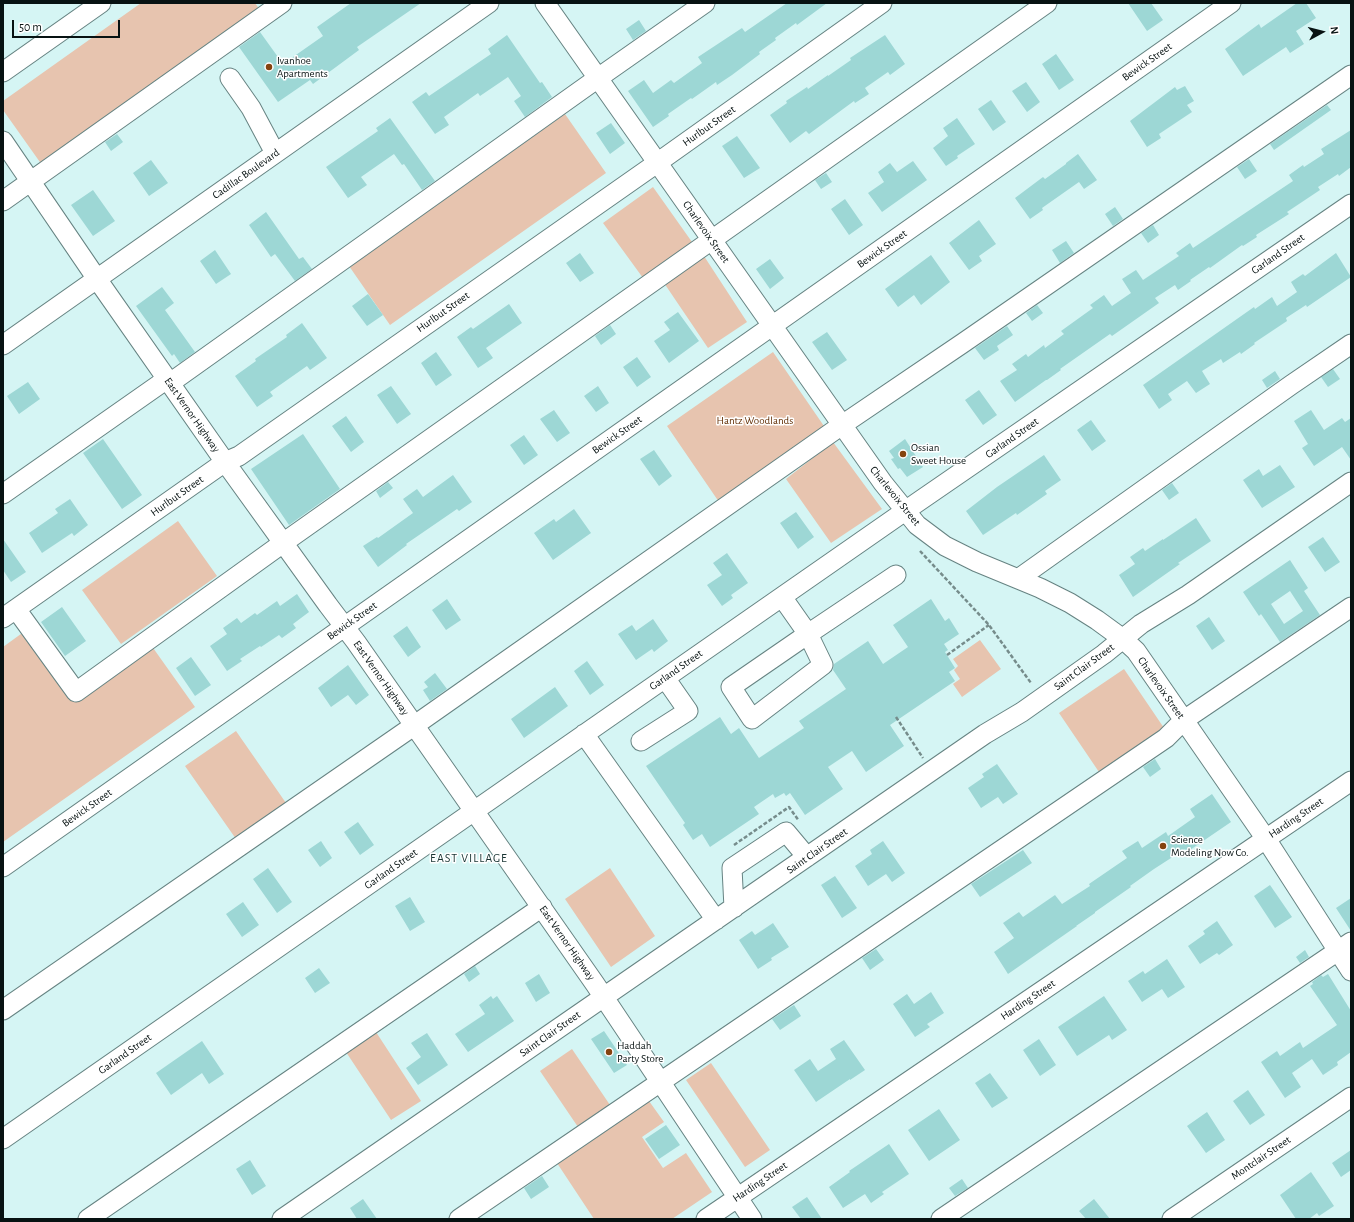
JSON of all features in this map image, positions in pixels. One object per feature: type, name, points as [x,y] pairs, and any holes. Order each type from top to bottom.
[{"type":"street","points":[[3,72],[101,3]]},
{"type":"street","points":[[3,201],[282,3]]},
{"type":"street","name":"Cadillac Boulevard","points":[[3,345],[489,3]]},
{"type":"street","name":"Charlevoix Street","points":[[545,3],[883,484],[905,511],[917,525],[945,546],[977,562],[1040,588],[1070,603],[1098,620],[1136,651],[1266,839],[1345,947],[1351,970]]},
{"type":"street","points":[[3,494],[168,381],[705,3]]},
{"type":"street","name":"Hurlbut Street","points":[[9,614],[225,462],[239,456],[657,163],[882,3]]},
{"type":"street","points":[[9,614],[76,692],[283,543],[1047,3]]},
{"type":"street","name":"Bewick Street","points":[[3,867],[1231,3]]},
{"type":"street","points":[[3,1010],[415,725],[842,425],[1351,75]]},
{"type":"street","points":[[230,78],[251,108],[275,154]]},
{"type":"street","name":"East Vernor Highway","points":[[3,141],[168,381],[415,725],[542,907],[752,1219]]},
{"type":"street","name":"Garland Street","points":[[3,1139],[905,511],[1351,204]]},
{"type":"street","points":[[1018,579],[1351,344]]},
{"type":"street","name":"Saint Clair Street","points":[[282,1219],[985,734],[1022,712],[1142,624],[1188,595],[1351,482]]},
{"type":"street","points":[[782,597],[808,634],[823,665],[752,719],[731,687],[808,634],[896,575]]},
{"type":"street","points":[[459,1219],[1166,738],[1184,720],[1351,607]]},
{"type":"street","points":[[641,741],[688,711],[665,678]]},
{"type":"street","points":[[584,734],[716,920]]},
{"type":"street","name":"Harding Street","points":[[706,1219],[1351,781]]},
{"type":"street","points":[[734,908],[732,868],[786,832],[807,857]]},
{"type":"street","points":[[88,1219],[542,907]]},
{"type":"street","points":[[941,1219],[1345,947]]},
{"type":"street","name":"Montclair Street","points":[[1172,1219],[1351,1097]]},
{"type":"path","points":[[920,551],[989,625],[1031,683]]},
{"type":"path","points":[[947,655],[989,625]]},
{"type":"path","points":[[896,717],[923,758]]},
{"type":"green space","points":[[141,3],[255,3],[260,10],[42,165],[3,110],[3,101]]},
{"type":"green space","points":[[565,114],[606,173],[390,325],[349,266]]},
{"type":"green space","points":[[653,187],[692,242],[643,278],[603,223]]},
{"type":"green space","points":[[702,253],[747,322],[708,348],[662,280]]},
{"type":"green space","name":"Hantz Woodlands","points":[[773,352],[826,429],[719,502],[667,426]]},
{"type":"green space","points":[[833,442],[882,509],[831,543],[786,479]]},
{"type":"green space","points":[[178,521],[217,576],[121,644],[82,590]]},
{"type":"green space","points":[[25,631],[74,699],[151,645],[195,707],[3,842],[3,647]]},
{"type":"green space","points":[[980,640],[1001,669],[962,697],[953,684],[960,679],[954,670],[958,666],[953,659]]},
{"type":"green space","points":[[1124,669],[1164,728],[1099,772],[1059,713]]},
{"type":"green space","points":[[236,731],[286,803],[236,839],[185,766]]},
{"type":"green space","points":[[610,868],[655,936],[611,967],[565,899]]},
{"type":"green space","points":[[376,1032],[421,1101],[391,1120],[346,1052]]},
{"type":"green space","points":[[572,1049],[610,1105],[578,1127],[540,1071]]},
{"type":"green space","points":[[711,1063],[770,1150],[745,1167],[686,1080]]},
{"type":"green space","points":[[649,1101],[664,1122],[642,1137],[663,1168],[686,1153],[712,1192],[672,1219],[594,1219],[557,1163]]},
{"type":"building","points":[[351,3],[421,3],[357,47],[359,50],[313,84],[310,80],[278,102],[239,47],[260,32],[283,64],[323,36],[317,27]]},
{"type":"building","points":[[787,3],[827,3],[797,25],[796,23],[775,38],[776,40],[759,52],[760,54],[732,75],[717,85],[716,82],[692,99],[691,98],[668,114],[669,116],[653,127],[628,91],[644,80],[653,93],[671,80],[674,83],[702,63],[698,57],[742,28],[745,32]]},
{"type":"building","points":[[1128,3],[1151,3],[1163,20],[1147,31]]},
{"type":"building","points":[[1297,3],[1306,3],[1316,18],[1296,31],[1304,44],[1290,53],[1286,47],[1243,76],[1225,49],[1259,24],[1261,28]]},
{"type":"building","points":[[639,20],[646,31],[633,40],[626,29]]},
{"type":"building","points":[[507,35],[540,83],[542,82],[552,97],[525,117],[514,101],[521,96],[508,77],[480,96],[478,93],[444,117],[449,125],[435,134],[412,102],[426,92],[429,96],[491,54],[488,49]]},
{"type":"building","points":[[885,35],[905,64],[890,75],[888,72],[865,88],[869,94],[855,103],[854,101],[809,134],[806,131],[790,143],[770,115],[787,103],[786,101],[807,87],[808,89],[828,76],[851,60],[850,58]]},
{"type":"building","points":[[1056,54],[1074,80],[1059,90],[1042,64]]},
{"type":"building","points":[[1026,82],[1040,102],[1027,112],[1012,91]]},
{"type":"building","points":[[1185,86],[1194,101],[1187,105],[1192,112],[1159,134],[1161,138],[1147,147],[1130,121],[1175,87],[1177,90]]},
{"type":"building","points":[[991,100],[1006,122],[993,131],[978,109]]},
{"type":"building","points":[[1327,105],[1331,110],[1274,150],[1270,144]]},
{"type":"building","points":[[390,118],[435,181],[422,190],[404,164],[402,165],[394,154],[361,177],[367,185],[348,198],[326,167],[378,131],[376,128]]},
{"type":"building","points":[[957,118],[975,144],[957,156],[958,158],[946,166],[933,148],[948,136],[943,128]]},
{"type":"building","points":[[611,123],[625,143],[610,154],[596,133]]},
{"type":"building","points":[[1351,130],[1351,167],[1339,176],[1338,174],[1318,187],[1320,190],[1287,212],[1289,214],[1256,235],[1257,237],[1243,246],[1242,245],[1210,268],[1209,267],[1190,280],[1191,281],[1178,290],[1175,285],[1155,298],[1159,303],[1112,336],[1110,334],[1015,402],[1000,381],[1017,370],[1012,364],[1026,354],[1028,357],[1044,345],[1045,348],[1064,334],[1061,331],[1093,308],[1090,305],[1104,295],[1112,306],[1131,293],[1122,279],[1136,270],[1143,280],[1179,256],[1176,253],[1190,243],[1193,248],[1293,181],[1289,175],[1303,165],[1304,167],[1324,154],[1321,149]]},
{"type":"building","points":[[117,134],[123,142],[111,151],[105,142]]},
{"type":"building","points":[[737,136],[760,168],[744,178],[722,146]]},
{"type":"building","points":[[1078,154],[1097,180],[1084,189],[1079,182],[1042,208],[1043,210],[1030,219],[1015,198],[1043,177],[1045,179]]},
{"type":"building","points":[[1249,159],[1257,171],[1245,179],[1237,167]]},
{"type":"building","points":[[151,160],[168,183],[149,196],[133,173]]},
{"type":"building","points":[[913,161],[927,180],[882,212],[868,193],[884,182],[878,172],[890,163],[897,172]]},
{"type":"building","points":[[826,173],[832,182],[821,189],[815,180]]},
{"type":"building","points":[[93,190],[115,221],[93,236],[71,205]]},
{"type":"building","points":[[845,199],[863,225],[849,235],[831,209]]},
{"type":"building","points":[[1115,207],[1123,219],[1113,226],[1105,214]]},
{"type":"building","points":[[266,212],[299,259],[303,257],[312,269],[295,281],[275,254],[271,257],[249,225]]},
{"type":"building","points":[[979,220],[996,244],[979,256],[982,261],[969,270],[949,243]]},
{"type":"building","points":[[1153,225],[1159,235],[1148,243],[1141,233]]},
{"type":"building","points":[[1066,241],[1074,253],[1060,263],[1052,250]]},
{"type":"building","points":[[215,250],[231,274],[216,284],[200,261]]},
{"type":"building","points":[[580,253],[594,273],[580,282],[566,263]]},
{"type":"building","points":[[1336,253],[1351,277],[1307,307],[1306,305],[1286,318],[1287,321],[1254,343],[1255,344],[1241,354],[1240,352],[1223,363],[1221,359],[1202,371],[1210,384],[1196,393],[1187,381],[1168,394],[1172,400],[1159,409],[1143,385],[1254,307],[1255,309],[1272,297],[1277,306],[1297,292],[1291,282],[1303,274],[1305,276]]},
{"type":"building","points":[[931,255],[950,282],[921,305],[914,295],[898,307],[885,289]]},
{"type":"building","points":[[770,259],[784,278],[770,289],[756,269]]},
{"type":"building","points":[[162,287],[174,303],[165,310],[195,352],[180,363],[174,354],[172,356],[136,306]]},
{"type":"building","points":[[368,294],[383,315],[367,326],[352,306]]},
{"type":"building","points":[[509,304],[522,323],[486,348],[493,358],[478,368],[457,337],[471,327],[473,329]]},
{"type":"building","points":[[1037,305],[1043,313],[1032,321],[1026,313]]},
{"type":"building","points":[[678,312],[699,341],[669,363],[654,341],[670,330],[664,322]]},
{"type":"building","points":[[302,323],[327,358],[310,370],[307,366],[270,392],[273,396],[257,407],[235,376],[256,361],[255,359],[287,337],[286,335]]},
{"type":"building","points":[[610,325],[616,334],[601,345],[595,336]]},
{"type":"building","points":[[1007,326],[1013,335],[997,346],[999,350],[984,360],[975,348]]},
{"type":"building","points":[[827,332],[847,360],[832,370],[812,342]]},
{"type":"building","points":[[436,352],[452,375],[436,386],[421,363]]},
{"type":"building","points":[[637,357],[651,377],[637,387],[623,367]]},
{"type":"building","points":[[1333,369],[1340,379],[1328,387],[1321,377]]},
{"type":"building","points":[[1275,371],[1280,379],[1267,388],[1262,380]]},
{"type":"building","points":[[28,382],[40,399],[19,414],[7,396]]},
{"type":"building","points":[[391,386],[411,414],[397,424],[377,395]]},
{"type":"building","points":[[598,386],[609,403],[596,412],[584,396]]},
{"type":"building","points":[[979,390],[997,415],[983,425],[965,400]]},
{"type":"building","points":[[554,410],[570,433],[557,442],[540,419]]},
{"type":"building","points":[[1311,410],[1324,430],[1342,418],[1345,422],[1351,418],[1351,460],[1342,447],[1314,466],[1302,448],[1308,444],[1294,421]]},
{"type":"building","points":[[346,416],[364,442],[351,452],[332,426]]},
{"type":"building","points":[[1091,420],[1106,441],[1092,451],[1077,430]]},
{"type":"building","points":[[303,434],[340,489],[289,525],[251,469]]},
{"type":"building","points":[[524,435],[538,455],[524,465],[510,445]]},
{"type":"building","points":[[103,439],[142,495],[122,509],[83,453]]},
{"type":"building","name":"Ossian Sweet House","points":[[905,439],[923,467],[907,477],[900,468],[898,469],[891,459],[894,458],[889,451]]},
{"type":"building","points":[[654,450],[672,476],[659,486],[640,459]]},
{"type":"building","points":[[1044,455],[1061,480],[1045,491],[1047,494],[1017,515],[1016,513],[983,535],[966,511],[997,487]]},
{"type":"building","points":[[1280,465],[1295,487],[1262,508],[1243,480],[1259,469],[1263,476]]},
{"type":"building","points":[[453,475],[472,502],[459,511],[457,509],[406,544],[407,545],[378,567],[363,546],[377,537],[378,538],[413,513],[403,499],[417,489],[423,497]]},
{"type":"building","points":[[388,482],[393,488],[380,498],[376,491]]},
{"type":"building","points":[[1172,483],[1179,493],[1169,500],[1162,490]]},
{"type":"building","points":[[70,499],[88,525],[74,536],[72,533],[42,553],[29,533],[58,513],[55,509]]},
{"type":"building","points":[[574,509],[591,533],[553,560],[534,533],[554,519],[556,522]]},
{"type":"building","points":[[796,512],[814,537],[798,549],[780,523]]},
{"type":"building","points":[[1196,518],[1211,541],[1178,563],[1180,564],[1133,597],[1119,575],[1135,564],[1130,557],[1143,548],[1145,551]]},
{"type":"building","points":[[1323,537],[1340,562],[1325,572],[1308,547]]},
{"type":"building","points":[[3,539],[26,572],[11,582],[3,570]]},
{"type":"building","points":[[727,553],[748,583],[731,595],[733,598],[722,606],[707,585],[722,575],[713,563]]},
{"type":"building","points":[[1290,560],[1308,588],[1304,591],[1320,615],[1280,642],[1261,614],[1259,616],[1243,592]],"holes":[[[1290,591],[1303,611],[1284,624],[1271,604]]]},
{"type":"building","points":[[297,594],[309,612],[293,624],[296,628],[282,638],[279,635],[261,647],[260,646],[240,659],[242,661],[227,671],[210,646],[227,634],[223,628],[237,618],[241,623],[255,613],[257,615],[277,601],[280,606]]},
{"type":"building","points":[[447,599],[461,620],[446,630],[432,610]]},
{"type":"building","points":[[931,599],[945,621],[949,618],[959,634],[944,644],[948,650],[945,652],[955,668],[949,672],[955,681],[890,725],[904,746],[866,772],[852,751],[828,767],[843,789],[805,815],[790,793],[786,796],[784,793],[775,798],[773,794],[754,807],[759,814],[710,847],[702,834],[693,840],[683,825],[685,823],[646,766],[720,717],[731,734],[739,728],[759,758],[804,728],[799,721],[846,689],[833,670],[834,664],[868,641],[883,664],[908,647],[893,625]]},
{"type":"building","points":[[62,607],[86,641],[65,656],[41,622]]},
{"type":"building","points":[[1209,617],[1225,641],[1212,650],[1196,626]]},
{"type":"building","points":[[653,619],[668,641],[654,652],[652,649],[636,660],[618,634],[632,625],[636,631]]},
{"type":"building","points":[[407,626],[421,647],[408,657],[393,636]]},
{"type":"building","points":[[191,657],[211,685],[195,696],[176,668]]},
{"type":"building","points":[[587,661],[604,685],[590,695],[574,671]]},
{"type":"building","points":[[348,665],[369,695],[356,705],[348,695],[331,707],[318,688]]},
{"type":"building","points":[[435,673],[447,689],[430,701],[423,690],[428,687],[424,682]]},
{"type":"building","points":[[555,687],[568,706],[524,738],[511,719]]},
{"type":"building","points":[[1155,759],[1161,769],[1150,777],[1143,767]]},
{"type":"building","points":[[997,764],[1018,794],[1003,804],[998,797],[981,808],[968,788],[984,777],[982,774]]},
{"type":"building","points":[[1212,794],[1231,822],[1187,852],[1185,849],[1154,869],[1077,926],[1008,974],[994,952],[1014,938],[1003,923],[1019,912],[1023,917],[1055,895],[1062,904],[1090,886],[1089,884],[1127,858],[1122,851],[1138,841],[1142,848],[1166,832],[1168,836],[1195,817],[1190,809]]},
{"type":"building","points":[[358,822],[374,845],[360,855],[344,832]]},
{"type":"building","points":[[321,841],[332,858],[320,867],[308,850]]},
{"type":"building","points":[[883,841],[905,873],[892,882],[886,874],[868,886],[855,866],[872,854],[870,850]]},
{"type":"building","points":[[1023,850],[1032,863],[980,897],[971,884]]},
{"type":"building","points":[[268,868],[292,902],[277,913],[253,879]]},
{"type":"building","points":[[835,876],[857,908],[842,918],[821,885]]},
{"type":"building","points":[[1270,885],[1292,917],[1275,928],[1254,896]]},
{"type":"building","points":[[410,897],[425,922],[410,931],[395,906]]},
{"type":"building","points":[[1351,898],[1351,931],[1336,908]]},
{"type":"building","points":[[243,902],[259,925],[242,937],[226,914]]},
{"type":"building","points":[[1217,921],[1233,945],[1219,955],[1217,953],[1200,964],[1188,946],[1205,934],[1203,931]]},
{"type":"building","points":[[773,923],[789,947],[771,958],[772,960],[758,969],[739,940],[752,931],[755,935]]},
{"type":"building","points":[[876,949],[884,960],[870,970],[862,958]]},
{"type":"building","points":[[1305,950],[1309,957],[1300,963],[1296,957]]},
{"type":"building","points":[[1167,959],[1185,987],[1168,998],[1162,989],[1142,1002],[1128,981],[1143,971],[1145,974]]},
{"type":"building","points":[[475,966],[480,974],[469,982],[464,974]]},
{"type":"building","points":[[319,968],[330,983],[315,993],[305,978]]},
{"type":"building","points":[[539,974],[550,993],[536,1002],[525,983]]},
{"type":"building","points":[[1328,974],[1351,1011],[1351,1052],[1337,1062],[1338,1065],[1323,1075],[1312,1059],[1292,1073],[1301,1087],[1285,1098],[1261,1062],[1277,1051],[1280,1056],[1300,1042],[1303,1048],[1337,1025],[1310,986],[1313,984],[1312,982],[1321,975],[1323,977]]},
{"type":"building","points":[[931,992],[944,1013],[927,1024],[930,1027],[915,1037],[893,1004],[907,994],[914,1004]]},
{"type":"building","points":[[491,996],[493,999],[497,996],[514,1021],[468,1052],[455,1034],[485,1014],[479,1005]]},
{"type":"building","points":[[1104,996],[1127,1030],[1112,1040],[1109,1035],[1077,1056],[1058,1027]]},
{"type":"building","points":[[794,1005],[801,1016],[780,1030],[772,1019]]},
{"type":"building","name":"Haddah Party Store","points":[[604,1031],[627,1065],[614,1073],[591,1039]]},
{"type":"building","points":[[427,1033],[448,1065],[418,1085],[406,1068],[421,1057],[411,1043]]},
{"type":"building","points":[[1039,1039],[1056,1065],[1040,1076],[1023,1050]]},
{"type":"building","points":[[844,1040],[865,1070],[816,1102],[794,1070],[810,1059],[818,1071],[836,1059],[830,1049]]},
{"type":"building","points":[[202,1041],[224,1074],[209,1084],[202,1073],[171,1095],[156,1073]]},
{"type":"building","points":[[990,1073],[1008,1098],[992,1108],[975,1083]]},
{"type":"building","points":[[1248,1090],[1265,1115],[1250,1125],[1233,1101]]},
{"type":"building","points":[[939,1109],[960,1140],[929,1161],[908,1130]]},
{"type":"building","points":[[1207,1112],[1225,1140],[1206,1153],[1187,1126]]},
{"type":"building","points":[[666,1125],[680,1145],[659,1159],[645,1139]]},
{"type":"building","points":[[889,1144],[909,1174],[882,1192],[884,1194],[871,1203],[865,1194],[843,1208],[829,1187],[850,1172],[849,1171]]},
{"type":"building","points":[[1351,1150],[1351,1170],[1341,1177],[1332,1163]]},
{"type":"building","points":[[250,1160],[266,1186],[252,1195],[236,1169]]},
{"type":"building","points":[[1311,1172],[1334,1206],[1319,1216],[1317,1213],[1309,1219],[1296,1219],[1280,1195]]},
{"type":"building","points":[[542,1176],[549,1187],[531,1199],[524,1188]]},
{"type":"building","points":[[962,1179],[968,1188],[955,1196],[949,1188]]},
{"type":"building","points":[[807,1197],[822,1219],[801,1219],[792,1207]]},
{"type":"building","points":[[363,1199],[377,1219],[357,1219],[350,1208]]},
{"type":"building","points":[[1094,1199],[1110,1219],[1086,1219],[1079,1211]]},
{"type":"place","name":"Ivanhoe Apartments","points":[[269,67]]},
{"type":"place","name":"Ossian Sweet House","points":[[903,454]]},
{"type":"place","name":"Science Modeling Now Co.","points":[[1163,846]]},
{"type":"place","name":"Haddah Party Store","points":[[609,1052]]},
{"type":"district","name":"EAST VILLAGE","points":[[469,858]]}]
